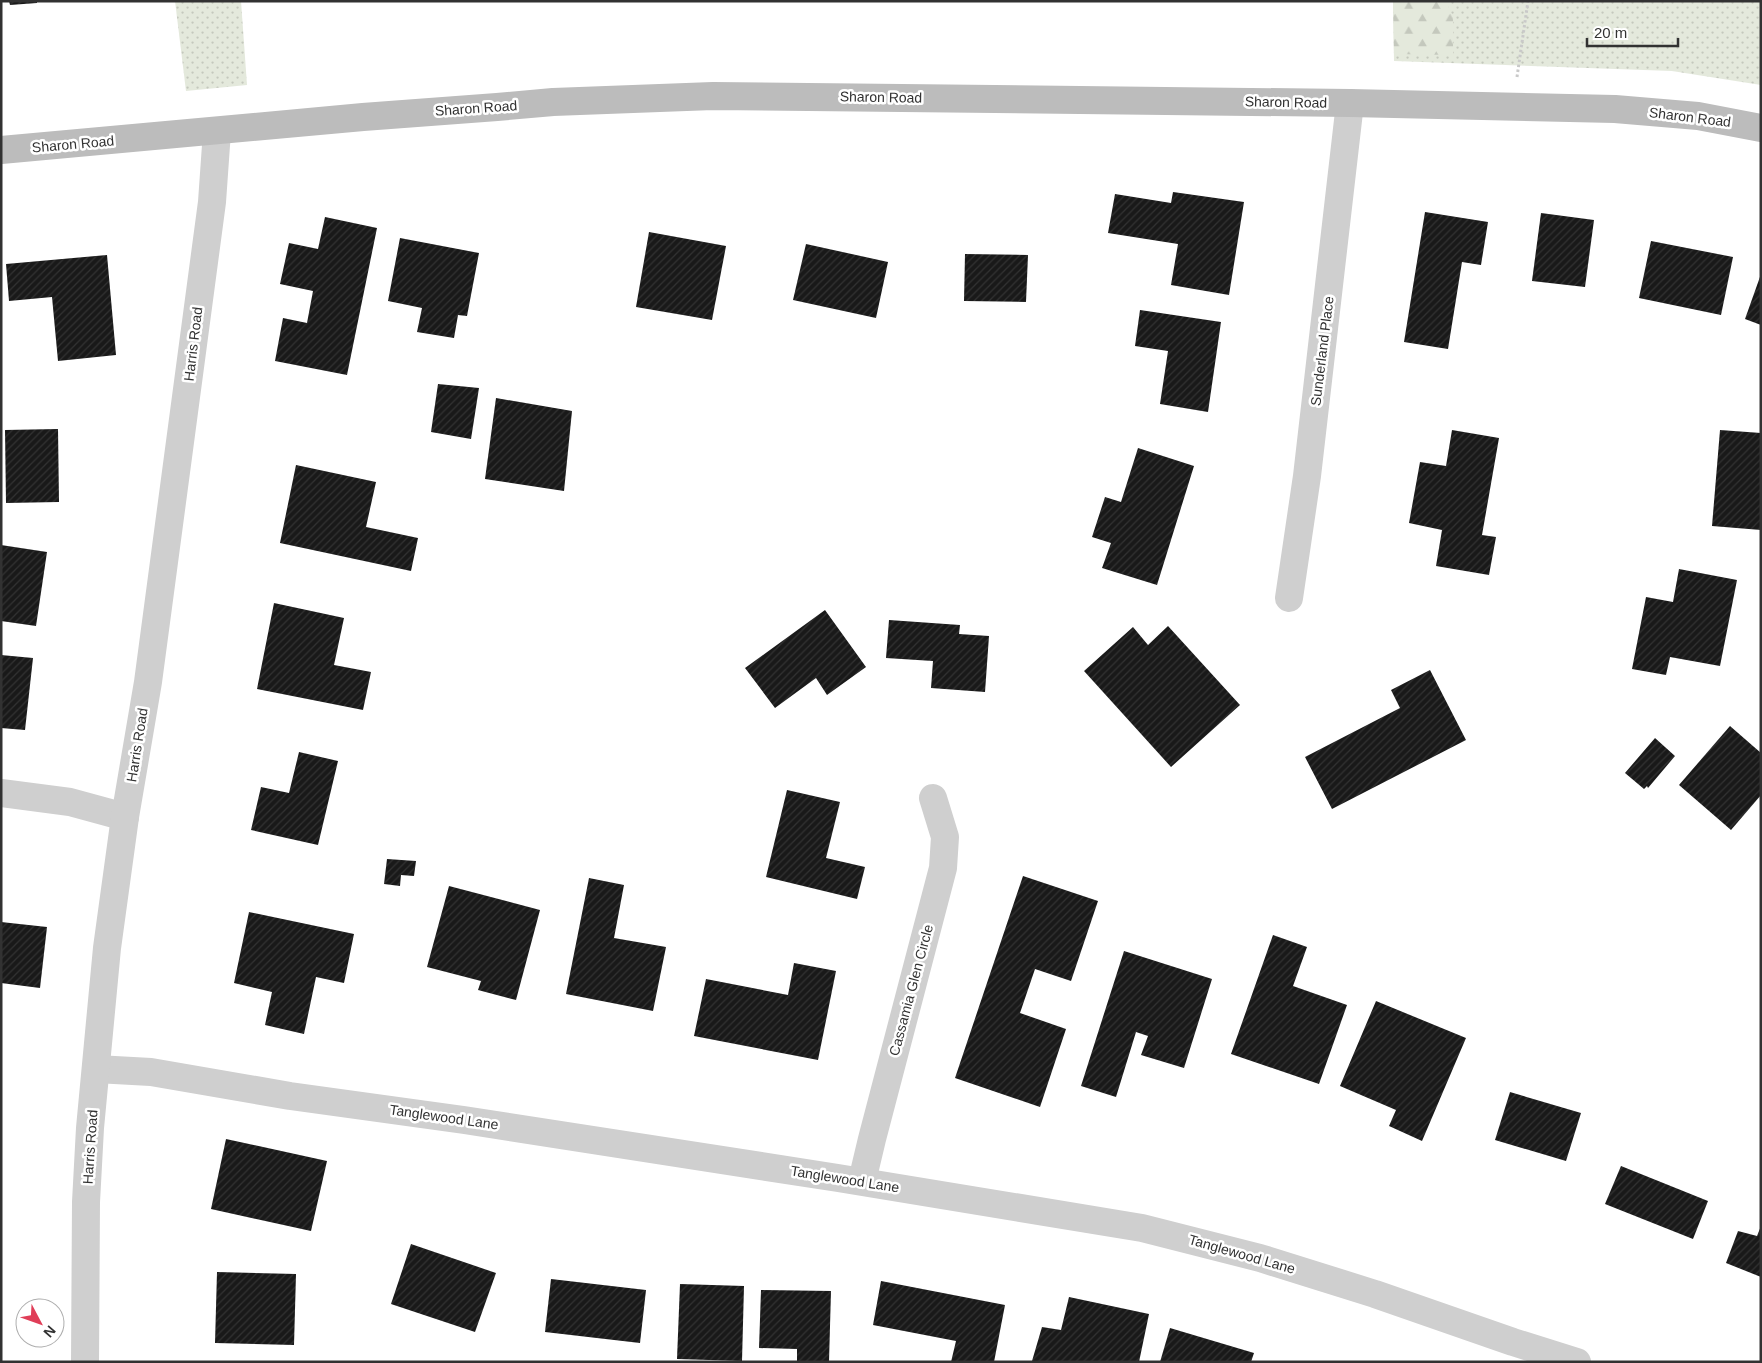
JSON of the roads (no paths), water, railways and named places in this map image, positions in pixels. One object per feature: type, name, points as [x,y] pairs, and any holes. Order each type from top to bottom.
[{"type":"street","name":"Sharon Road","points":[[1,150],[364,117],[546,103],[713,96],[1615,108],[1698,116],[1761,128]]},
{"type":"street","name":"Sunderland Place","points":[[1289,598],[1307,476],[1350,103]]},
{"type":"street","name":"Harris Road","points":[[85,1362],[85,1217],[90,1128],[107,948],[125,818],[148,682],[212,202],[217,131]]},
{"type":"street","points":[[1,793],[70,802],[125,818]]},
{"type":"street","name":"Cassamia Glen Circle","points":[[862,1182],[943,868],[945,837],[933,798]]},
{"type":"street","name":"Tanglewood Lane","points":[[96,1069],[151,1072],[284,1095],[464,1120],[1067,1214],[1157,1231],[1268,1260],[1577,1362]]}]
